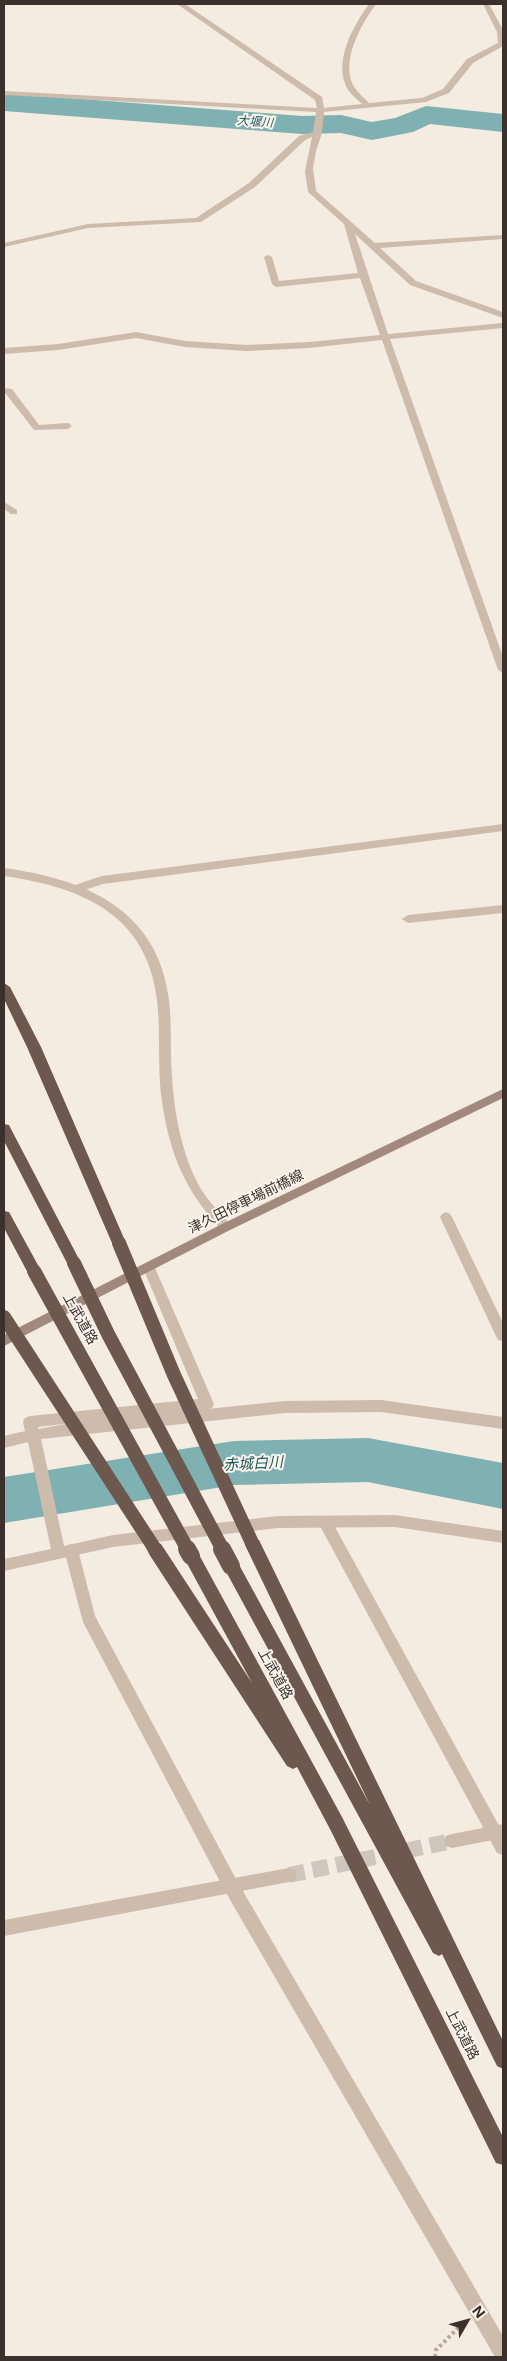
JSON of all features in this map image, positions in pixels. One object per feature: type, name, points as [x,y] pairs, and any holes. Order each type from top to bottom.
[{"type":"highway","points":[[4,986],[34,1046],[174,1375],[253,1545],[503,2060]]},
{"type":"highway","name":"上武道路","points":[[4,1129],[74,1263],[108,1334],[231,1566],[503,2066]]},
{"type":"highway","name":"上武道路","points":[[4,1216],[336,1823],[503,2156]]},
{"type":"highway","points":[[4,1317],[267,1723],[336,1823]]},
{"type":"main road","name":"津久田停車場前橋線","points":[[4,1342],[226,1227],[503,1093]]},
{"type":"street","points":[[181,4],[319,99],[322,110],[319,130],[308,168],[312,192],[413,283],[503,315]]},
{"type":"street","points":[[367,105],[350,85],[348,60],[360,20],[372,4]]},
{"type":"street","points":[[4,93],[292,110],[322,110],[423,100],[446,91],[470,61],[502,43],[501,32],[486,4]]},
{"type":"street","points":[[4,245],[88,226],[198,220],[252,185],[302,138],[319,130]]},
{"type":"street","points":[[348,223],[363,275],[503,670]]},
{"type":"street","points":[[374,246],[503,237]]},
{"type":"street","points":[[268,256],[276,284],[363,275]]},
{"type":"street","points":[[4,351],[58,346],[136,335],[185,344],[247,348],[309,345],[503,325]]},
{"type":"street","points":[[4,391],[10,391],[37,428],[68,426]]},
{"type":"street","points":[[4,505],[14,512]]},
{"type":"street","points":[[78,888],[102,880],[503,827]]},
{"type":"street","points":[[4,872],[49,879],[78,888],[98,898],[115,910],[143,940],[152,956],[163,998],[165,1078],[174,1127],[195,1189],[226,1227]]},
{"type":"street","points":[[408,918],[503,909]]},
{"type":"street","points":[[446,1216],[503,1336]]},
{"type":"street","points":[[150,1268],[207,1404],[30,1422],[62,1548],[88,1617],[231,1886],[503,2353]]},
{"type":"street","points":[[4,1442],[285,1407],[381,1406],[503,1423]]},
{"type":"street","points":[[4,1565],[62,1548],[278,1522],[395,1521],[503,1538]]},
{"type":"street","points":[[325,1522],[499,1832],[503,1848]]},
{"type":"street","points":[[452,1841],[499,1832]]},
{"type":"street","points":[[4,1928],[289,1875]]},
{"type":"path","points":[[435,2357],[436,2350],[477,2308]]},
{"type":"waterway","name":"大堰川","points":[[4,102],[302,125],[341,124],[372,131],[403,126],[426,115],[503,123]]},
{"type":"waterway","name":"赤城白川","points":[[4,1500],[234,1463],[368,1460],[503,1486]]},
{"type":"tunnel","points":[[289,1875],[452,1841]]}]
